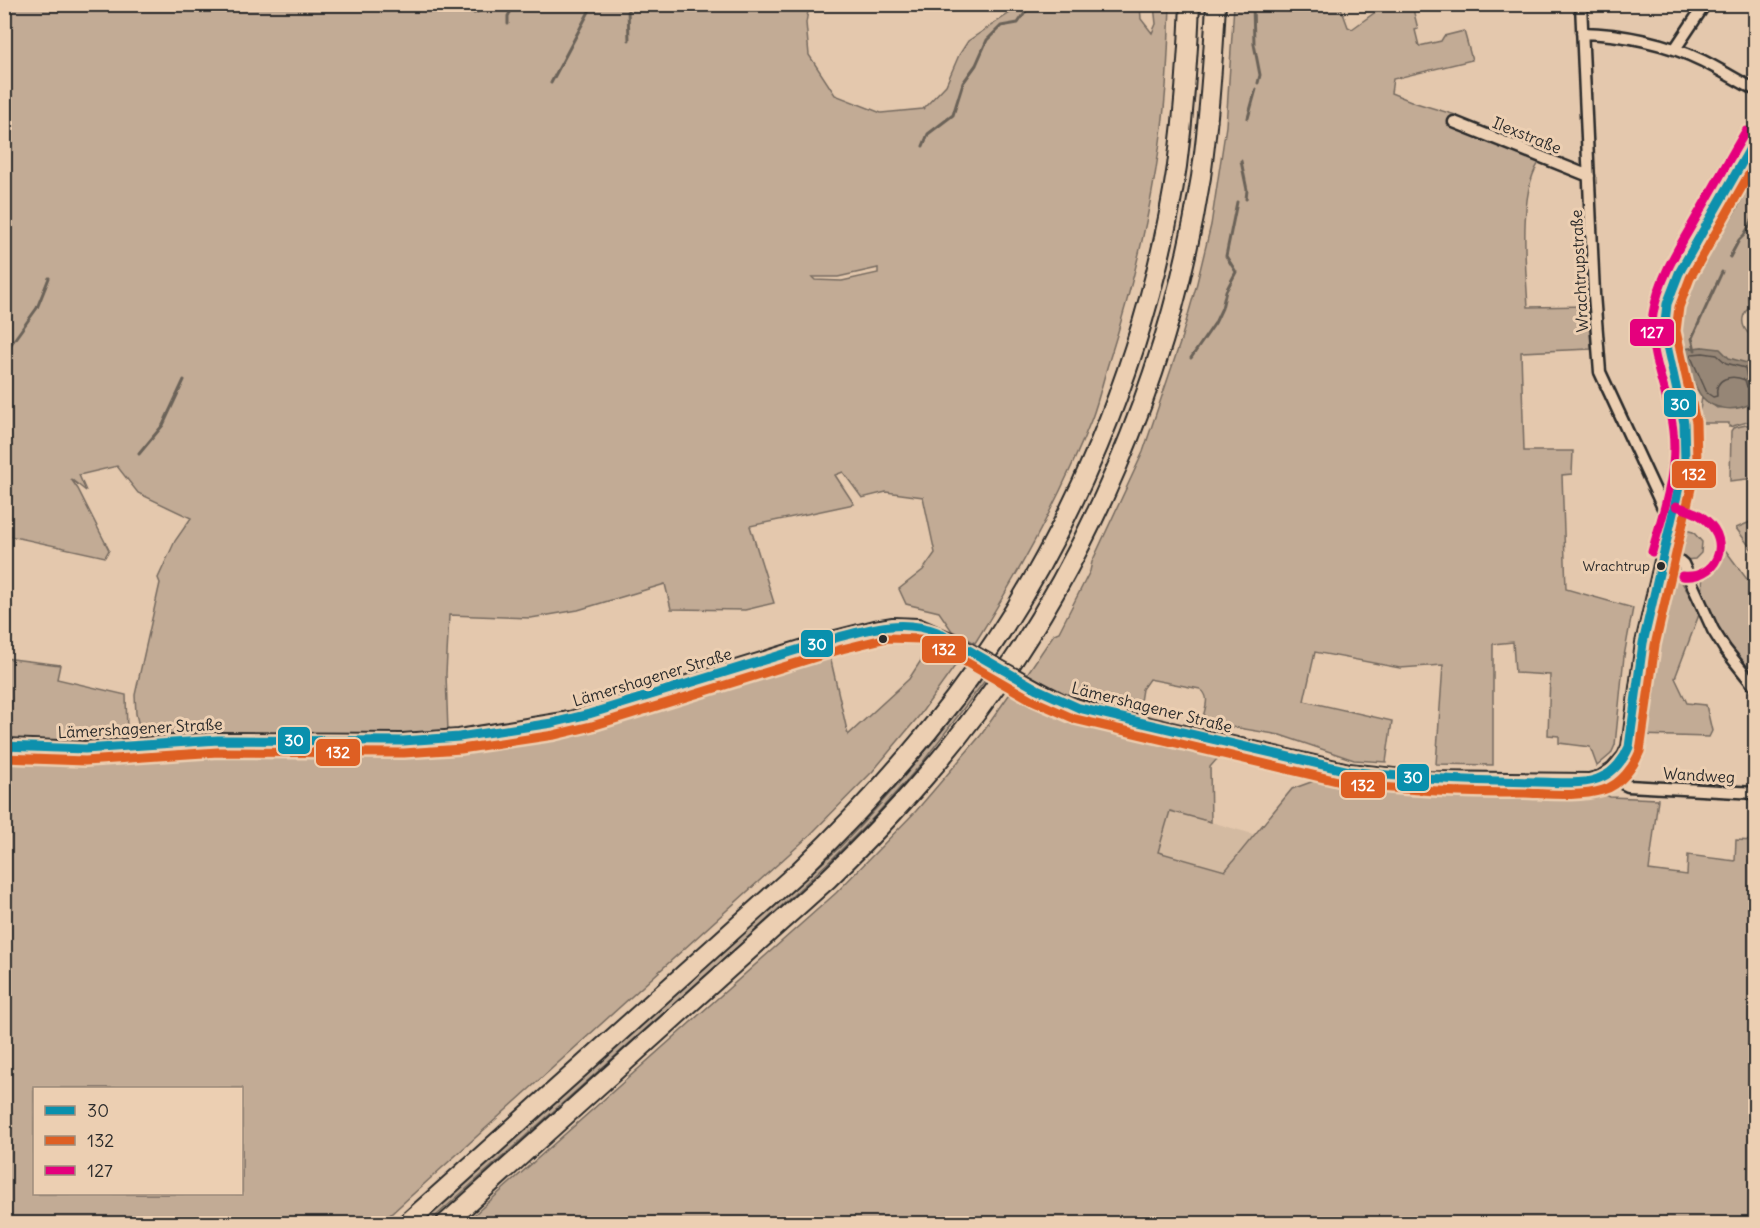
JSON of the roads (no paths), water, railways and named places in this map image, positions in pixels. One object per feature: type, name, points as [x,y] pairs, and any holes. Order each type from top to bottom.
[{"type":"highway","points":[[406,1224],[838,833],[912,752],[955,698],[993,642],[1036,574],[1074,499],[1123,380],[1147,301],[1167,221],[1185,92],[1190,4]]},
{"type":"highway","points":[[445,1224],[770,931],[868,839],[924,779],[958,736],[1028,637],[1093,519],[1128,441],[1156,363],[1183,263],[1200,177],[1212,81],[1216,4]]},
{"type":"main road","points":[[1610,773],[1621,761],[1629,747],[1643,643],[1685,461],[1686,440],[1682,414],[1665,347],[1664,325],[1667,304],[1684,264],[1755,137]]},
{"type":"main road","name":"Lämershagener Straße","points":[[4,746],[85,749],[218,740],[403,741],[459,737],[580,717],[812,645],[875,628],[918,626],[948,639],[1065,703],[1102,714],[1365,774],[1420,779],[1589,782],[1610,773]]},
{"type":"street","name":"Wrachtrupstraße","points":[[1581,4],[1594,294],[1600,372],[1665,512],[1673,518]]},
{"type":"street","points":[[1675,49],[1705,4]]},
{"type":"street","points":[[1582,33],[1610,35],[1675,49],[1702,60],[1755,90]]},
{"type":"street","name":"Ilexstraße","points":[[1454,122],[1589,176]]},
{"type":"street","points":[[1664,555],[1676,558],[1683,564],[1713,630],[1755,688]]},
{"type":"street","name":"Wandweg","points":[[1610,773],[1621,784],[1637,787],[1755,793]]},
{"type":"water","points":[[1703,347],[1720,349],[1729,358],[1751,364],[1754,384],[1750,404],[1732,409],[1725,408],[1713,405],[1702,397],[1696,388],[1683,349]]},
{"type":"waterway","points":[[474,13],[497,4]]},
{"type":"waterway","points":[[508,24],[508,16],[515,4]]},
{"type":"waterway","points":[[551,83],[593,4]]},
{"type":"waterway","points":[[627,4],[629,40]]},
{"type":"waterway","points":[[923,146],[928,134],[953,115],[963,83],[976,65],[987,40],[1001,26],[1018,23],[1031,4]]},
{"type":"waterway","points":[[1253,4],[1254,44],[1260,75],[1258,83]]},
{"type":"waterway","points":[[1248,118],[1256,89]]},
{"type":"waterway","points":[[1241,161],[1247,190],[1246,199]]},
{"type":"waterway","points":[[1191,358],[1215,323],[1226,291],[1236,272],[1226,256],[1237,202]]},
{"type":"waterway","points":[[1730,257],[1756,214]]},
{"type":"waterway","points":[[1695,350],[1692,338],[1722,272]]},
{"type":"waterway","points":[[4,362],[9,347],[37,308],[49,278]]},
{"type":"waterway","points":[[139,454],[163,425],[184,380]]},
{"type":"place","name":"Wrachtrup","points":[[1661,566]]}]
